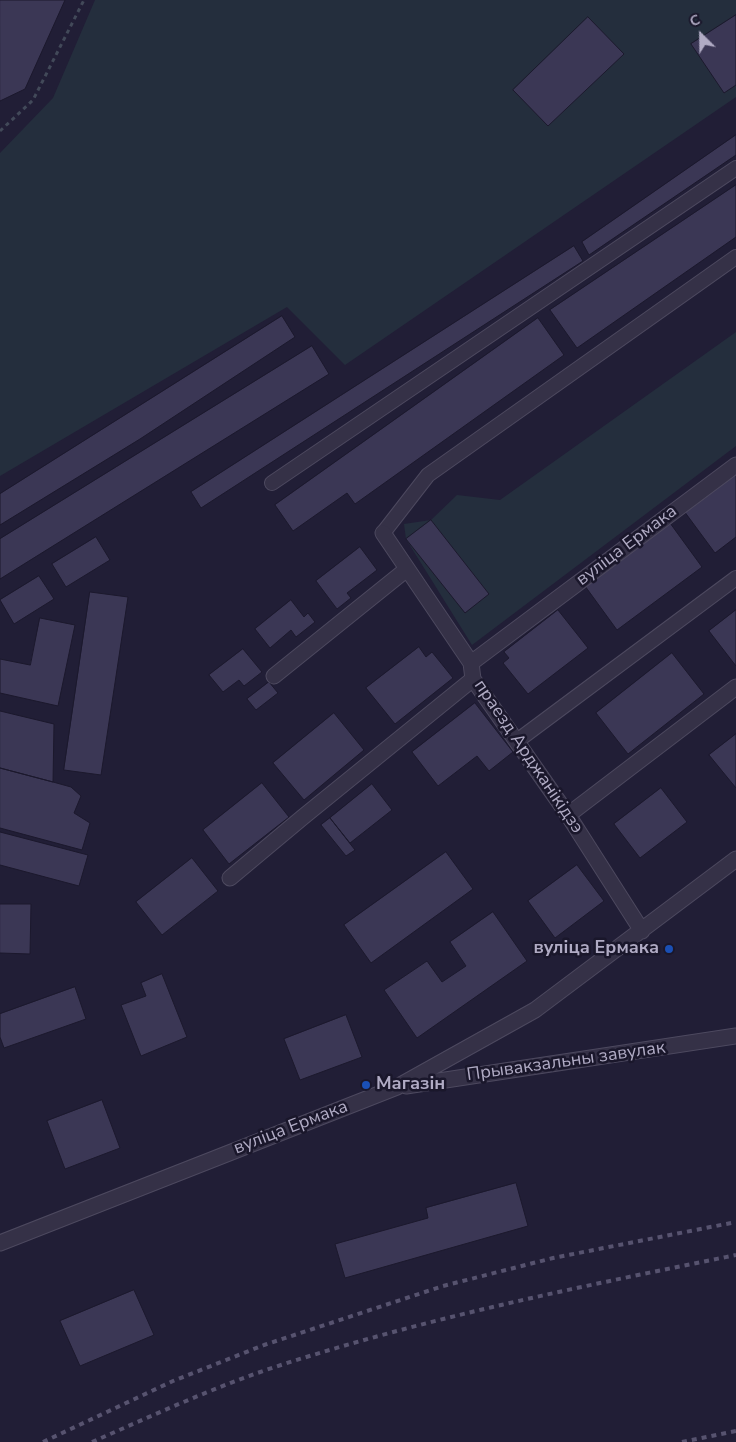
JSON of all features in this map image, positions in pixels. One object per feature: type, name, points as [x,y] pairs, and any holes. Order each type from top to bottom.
[{"type":"street","name":"вуліца Ермака","points":[[470,663],[736,465]]},
{"type":"street","name":"праезд Арджанікідзэ","points":[[383,533],[470,663],[474,679],[568,815],[642,931]]},
{"type":"street","points":[[274,676],[407,569]]},
{"type":"street","points":[[230,878],[474,679]]},
{"type":"street","points":[[568,815],[736,687]]},
{"type":"street","name":"вуліца Ермака","points":[[0,1243],[397,1087],[535,1010],[736,859]]},
{"type":"street","name":"Прывакзальны завулак","points":[[397,1087],[736,1036]]},
{"type":"lane","points":[[272,482],[736,168]]},
{"type":"lane","points":[[383,533],[428,475],[736,257]]},
{"type":"lane","points":[[517,740],[736,578]]},
{"type":"path","points":[[0,131],[34,100],[84,0]]},
{"type":"shaded area","points":[[95,0],[736,0],[736,97],[345,365],[287,307],[0,476],[0,153],[53,98]]},
{"type":"shaded area","points":[[736,332],[736,446],[472,645],[406,539],[404,524],[431,520],[457,495],[500,500]]},
{"type":"building","points":[[0,0],[65,0],[25,89],[0,101]]},
{"type":"building","points":[[736,15],[736,85],[724,93],[691,44]]},
{"type":"building","points":[[588,17],[624,54],[548,126],[513,90]]},
{"type":"building","points":[[736,135],[736,155],[589,255],[582,242]]},
{"type":"building","points":[[736,185],[736,237],[577,348],[550,310]]},
{"type":"building","points":[[574,246],[583,261],[201,508],[191,492]]},
{"type":"building","points":[[282,316],[295,337],[140,439],[0,525],[0,494]]},
{"type":"building","points":[[538,318],[564,355],[355,504],[347,493],[293,531],[275,505]]},
{"type":"building","points":[[312,346],[329,374],[0,579],[0,539]]},
{"type":"building","points":[[736,473],[736,537],[715,553],[684,511]]},
{"type":"building","points":[[431,520],[489,594],[465,613],[406,539]]},
{"type":"building","points":[[670,523],[702,567],[617,630],[585,586]]},
{"type":"building","points":[[96,537],[110,560],[66,587],[52,564]]},
{"type":"building","points":[[360,547],[377,570],[347,593],[351,598],[337,609],[316,581]]},
{"type":"building","points":[[39,576],[54,599],[14,624],[0,600]]},
{"type":"building","points":[[90,592],[128,597],[101,775],[64,770]]},
{"type":"building","points":[[291,600],[304,617],[308,613],[315,622],[296,637],[291,630],[270,648],[255,629]]},
{"type":"building","points":[[558,610],[588,648],[528,694],[503,663],[509,658],[504,652]]},
{"type":"building","points":[[736,610],[736,666],[709,631]]},
{"type":"building","points":[[40,618],[75,625],[58,706],[0,693],[0,659],[30,665]]},
{"type":"building","points":[[419,647],[426,657],[432,652],[453,678],[395,724],[366,688]]},
{"type":"building","points":[[243,649],[262,672],[244,686],[239,680],[223,692],[209,675]]},
{"type":"building","points":[[672,653],[704,694],[628,754],[596,713]]},
{"type":"building","points":[[269,682],[278,693],[256,710],[247,699]]},
{"type":"building","points":[[475,703],[513,752],[489,771],[477,756],[438,786],[412,752]]},
{"type":"building","points":[[0,711],[54,724],[53,782],[0,768]]},
{"type":"building","points":[[334,713],[364,750],[304,800],[273,763]]},
{"type":"building","points":[[736,734],[736,788],[709,755]]},
{"type":"building","points":[[0,768],[71,787],[81,796],[74,813],[90,823],[82,850],[0,828]]},
{"type":"building","points":[[262,783],[289,817],[229,864],[203,830]]},
{"type":"building","points":[[372,784],[392,810],[350,843],[330,818]]},
{"type":"building","points":[[661,788],[687,822],[640,858],[614,824]]},
{"type":"building","points":[[330,818],[355,850],[346,856],[321,825]]},
{"type":"building","points":[[0,832],[88,855],[79,886],[0,865]]},
{"type":"building","points":[[446,852],[473,889],[371,963],[344,925]]},
{"type":"building","points":[[192,858],[218,891],[162,935],[136,902]]},
{"type":"building","points":[[577,865],[604,901],[555,938],[528,901]]},
{"type":"building","points":[[0,904],[31,904],[30,954],[0,953]]},
{"type":"building","points":[[493,912],[527,961],[417,1038],[384,990],[427,961],[442,982],[466,966],[450,942]]},
{"type":"building","points":[[162,974],[187,1037],[141,1056],[121,1005],[146,996],[141,983]]},
{"type":"building","points":[[75,987],[86,1019],[4,1048],[0,1037],[0,1014]]},
{"type":"building","points":[[346,1015],[362,1057],[300,1080],[284,1039]]},
{"type":"building","points":[[102,1100],[120,1148],[65,1169],[47,1121]]},
{"type":"building","points":[[516,1183],[528,1226],[345,1278],[335,1244],[428,1218],[426,1208]]},
{"type":"building","points":[[134,1290],[154,1335],[80,1366],[60,1321]]},
{"type":"railway","points":[[43,1442],[173,1381],[264,1345],[443,1286],[553,1258],[736,1222]]},
{"type":"railway","points":[[92,1442],[233,1382],[337,1348],[450,1317],[736,1255]]},
{"type":"railway","points":[[682,1442],[736,1431]]},
{"type":"place","name":"вуліца Ермака","points":[[669,949]]},
{"type":"place","name":"Магазін","points":[[366,1085]]}]
